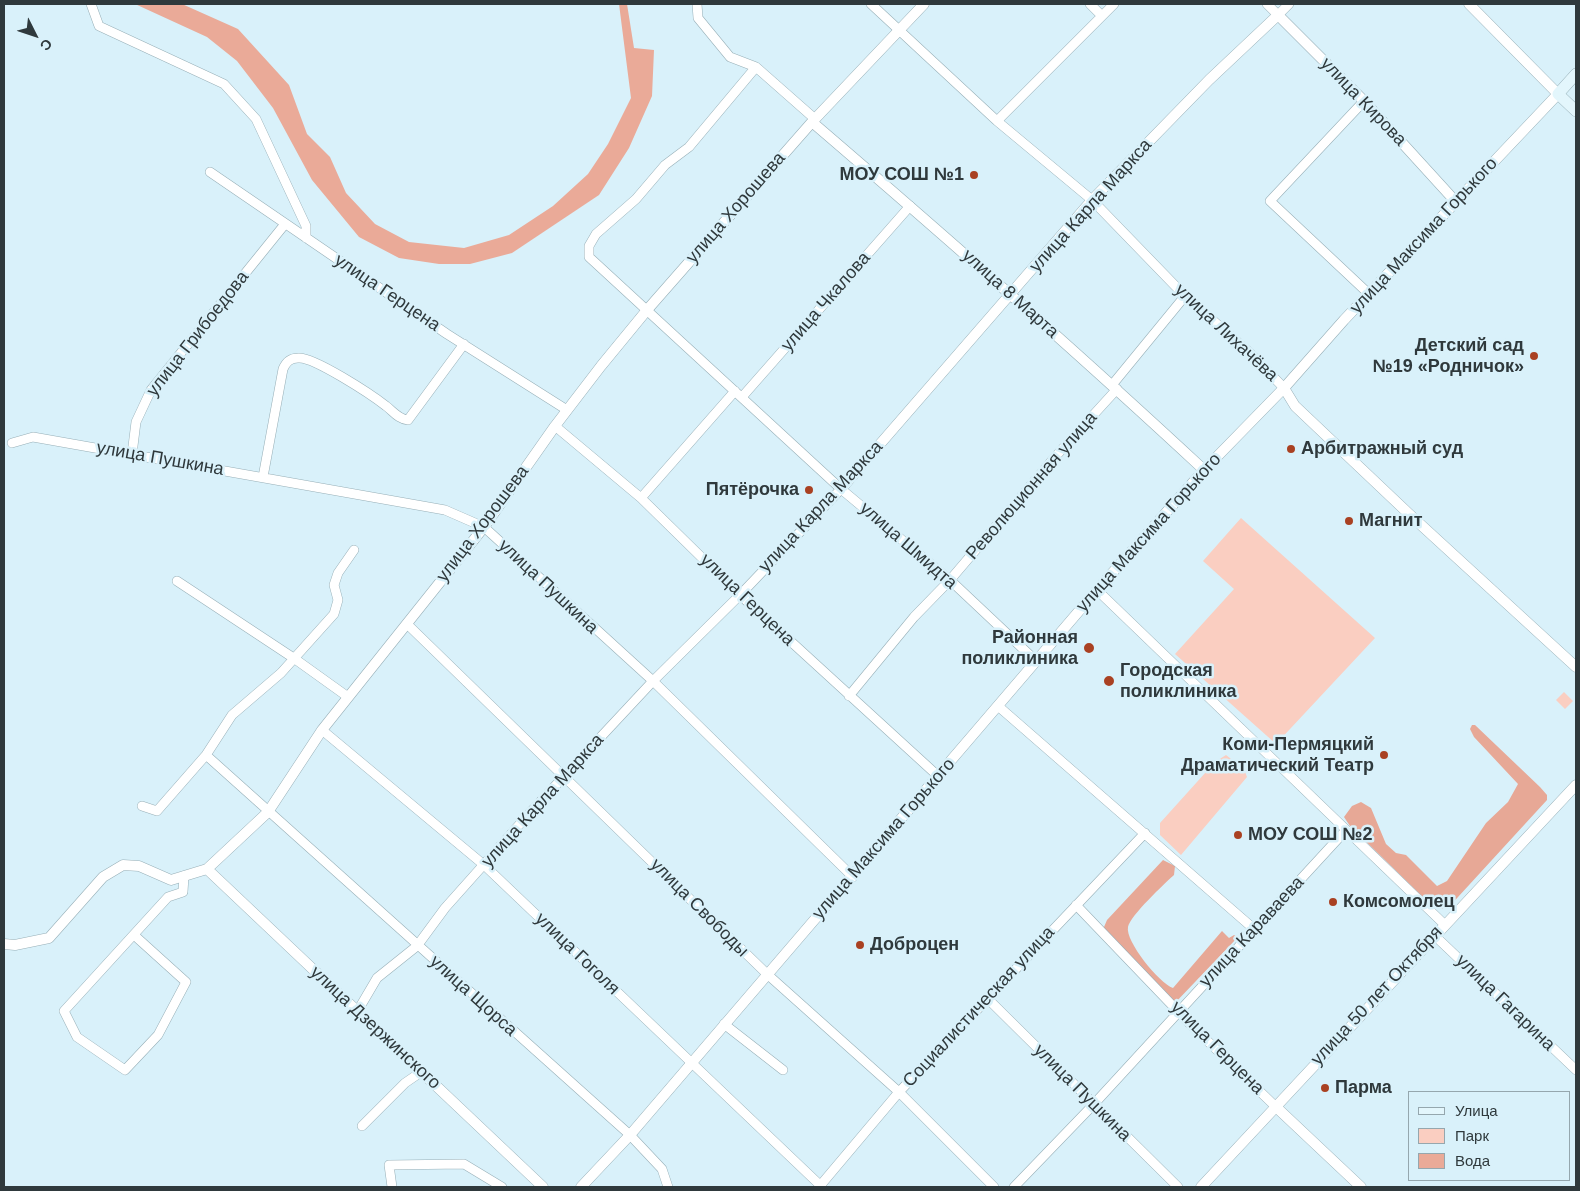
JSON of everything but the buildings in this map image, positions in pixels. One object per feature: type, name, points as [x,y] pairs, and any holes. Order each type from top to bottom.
[{"type":"main road","name":"улица Максима Горького","points":[[1558,94],[1576,74]]},
{"type":"main road","points":[[1558,94],[1576,111]]},
{"type":"street","points":[[91,4],[99,26],[224,84],[256,119],[306,226],[306,238]]},
{"type":"street","points":[[697,4],[698,18],[730,57],[756,67],[813,121]]},
{"type":"street","name":"улица Лихачёва","points":[[870,4],[997,121],[1092,200],[1186,296],[1250,353],[1284,388],[1302,413],[1576,667]]},
{"type":"street","name":"улица Хорошева","points":[[4,944],[15,946],[49,938],[103,877],[123,865],[139,866],[171,880],[206,869],[268,812],[322,730],[484,527],[554,426],[647,310],[813,121],[924,4]]},
{"type":"street","points":[[1090,4],[1102,16]]},
{"type":"street","points":[[997,121],[1114,4]]},
{"type":"street","name":"улица Кирова","points":[[1267,4],[1364,101],[1456,202]]},
{"type":"street","name":"улица Карла Маркса","points":[[357,1012],[377,978],[418,946],[445,908],[564,776],[653,681],[740,595],[841,489],[1092,200],[1209,80],[1289,4]]},
{"type":"street","points":[[1470,4],[1558,94]]},
{"type":"street","name":"улица Шмидта","points":[[756,67],[690,147],[664,165],[636,199],[596,234],[589,246],[589,257],[841,489],[950,580],[1036,662]]},
{"type":"street","name":"улица Максима Горького","points":[[581,1187],[630,1136],[766,974],[852,877],[1097,590],[1204,470],[1284,388],[1369,294],[1558,94]]},
{"type":"street","points":[[1364,101],[1270,201],[1369,294]]},
{"type":"street","name":"улица 8 Марта","points":[[813,121],[1115,387],[1204,470]]},
{"type":"street","name":"улица Герцена","points":[[210,172],[464,344],[567,410]]},
{"type":"street","name":"улица Чкалова","points":[[641,498],[739,394],[910,206]]},
{"type":"street","name":"улица Грибоедова","points":[[132,454],[136,422],[151,390],[285,224]]},
{"type":"street","name":"Революционная улица","points":[[849,696],[914,617],[950,580],[1115,387],[1186,296]]},
{"type":"street","points":[[263,477],[283,369],[291,359],[298,357],[317,362],[384,404],[401,419],[408,420],[464,344]]},
{"type":"street","name":"улица Герцена","points":[[554,426],[641,498],[740,595],[938,776]]},
{"type":"street","name":"улица Пушкина","points":[[12,443],[33,437],[263,477],[445,510],[484,527],[653,681],[852,877]]},
{"type":"street","points":[[142,806],[157,811],[206,755],[232,715],[295,659],[334,614],[338,600],[334,585],[338,573],[354,550]]},
{"type":"street","points":[[177,581],[295,659],[348,697]]},
{"type":"street","points":[[1097,590],[1444,924]]},
{"type":"street","name":"улица Свободы","points":[[407,624],[766,974],[899,1092],[994,1187]]},
{"type":"street","points":[[998,706],[1254,929]]},
{"type":"street","name":"улица Гоголя","points":[[322,730],[484,865],[821,1187]]},
{"type":"street","name":"улица Щорса","points":[[206,755],[630,1136],[662,1169],[668,1187]]},
{"type":"street","name":"улица 50 лет Октября","points":[[1201,1187],[1444,924],[1576,785]]},
{"type":"street","name":"улица Караваева","points":[[1014,1187],[1094,1104],[1346,830]]},
{"type":"street","name":"Социалистическая улица","points":[[821,1187],[899,1092],[1145,833]]},
{"type":"street","name":"улица Дзержинского","points":[[206,869],[543,1187]]},
{"type":"street","points":[[134,935],[186,982],[158,1035],[125,1070],[77,1038],[64,1010],[168,897],[183,892],[184,876]]},
{"type":"street","name":"улица Герцена","points":[[1076,905],[1179,1012],[1361,1187]]},
{"type":"street","name":"улица Гагарина","points":[[1434,935],[1576,1070]]},
{"type":"street","name":"улица Пушкина","points":[[987,998],[1178,1187]]},
{"type":"street","points":[[724,1024],[783,1070]]},
{"type":"street","points":[[362,1126],[405,1083],[421,1072]]},
{"type":"street","points":[[392,1187],[389,1165],[464,1164],[502,1187]]},
{"type":"green space","points":[[1241,518],[1375,638],[1276,744],[1175,654],[1234,589],[1203,561]]},
{"type":"green space","points":[[1564,692],[1573,701],[1565,709],[1556,700]]},
{"type":"green space","points":[[1226,755],[1244,769],[1247,777],[1181,855],[1160,835],[1160,823],[1215,762]]},
{"type":"shaded area","points":[[1472,725],[1475,725],[1540,787],[1547,795],[1547,800],[1447,909],[1440,909],[1432,906],[1350,826],[1344,817],[1352,806],[1361,802],[1371,808],[1386,844],[1396,853],[1406,855],[1437,886],[1447,881],[1486,823],[1508,802],[1518,784],[1474,737],[1470,729]]},
{"type":"shaded area","points":[[1163,860],[1175,866],[1174,875],[1141,908],[1128,927],[1128,933],[1137,951],[1152,970],[1167,985],[1173,988],[1222,931],[1229,938],[1234,935],[1238,937],[1174,1004],[1105,934],[1104,927],[1107,920]]},
{"type":"water","points":[[135,4],[182,4],[238,29],[289,85],[307,134],[330,157],[346,193],[375,224],[409,242],[464,248],[509,235],[553,206],[588,174],[608,144],[631,98],[619,4],[627,4],[634,48],[654,50],[652,96],[629,148],[599,195],[512,253],[470,264],[439,264],[399,258],[359,237],[312,180],[273,108],[237,61],[207,37]]},
{"type":"place","name":"МОУ СОШ №1","points":[[974,175]]},
{"type":"place","name":"Детский сад №19 «Родничок»","points":[[1534,356]]},
{"type":"place","name":"Арбитражный суд","points":[[1291,449]]},
{"type":"place","name":"Пятёрочка","points":[[809,490]]},
{"type":"place","name":"Магнит","points":[[1349,521]]},
{"type":"place","name":"Районная поликлиника","points":[[1089,648]]},
{"type":"place","name":"Городская поликлиника","points":[[1109,681]]},
{"type":"place","name":"Коми-Пермяцкий Драматический Театр","points":[[1384,755]]},
{"type":"place","name":"МОУ СОШ №2","points":[[1238,835]]},
{"type":"place","name":"Комсомолец","points":[[1333,902]]},
{"type":"place","name":"Доброцен","points":[[860,945]]},
{"type":"place","name":"Парма","points":[[1325,1088]]}]
